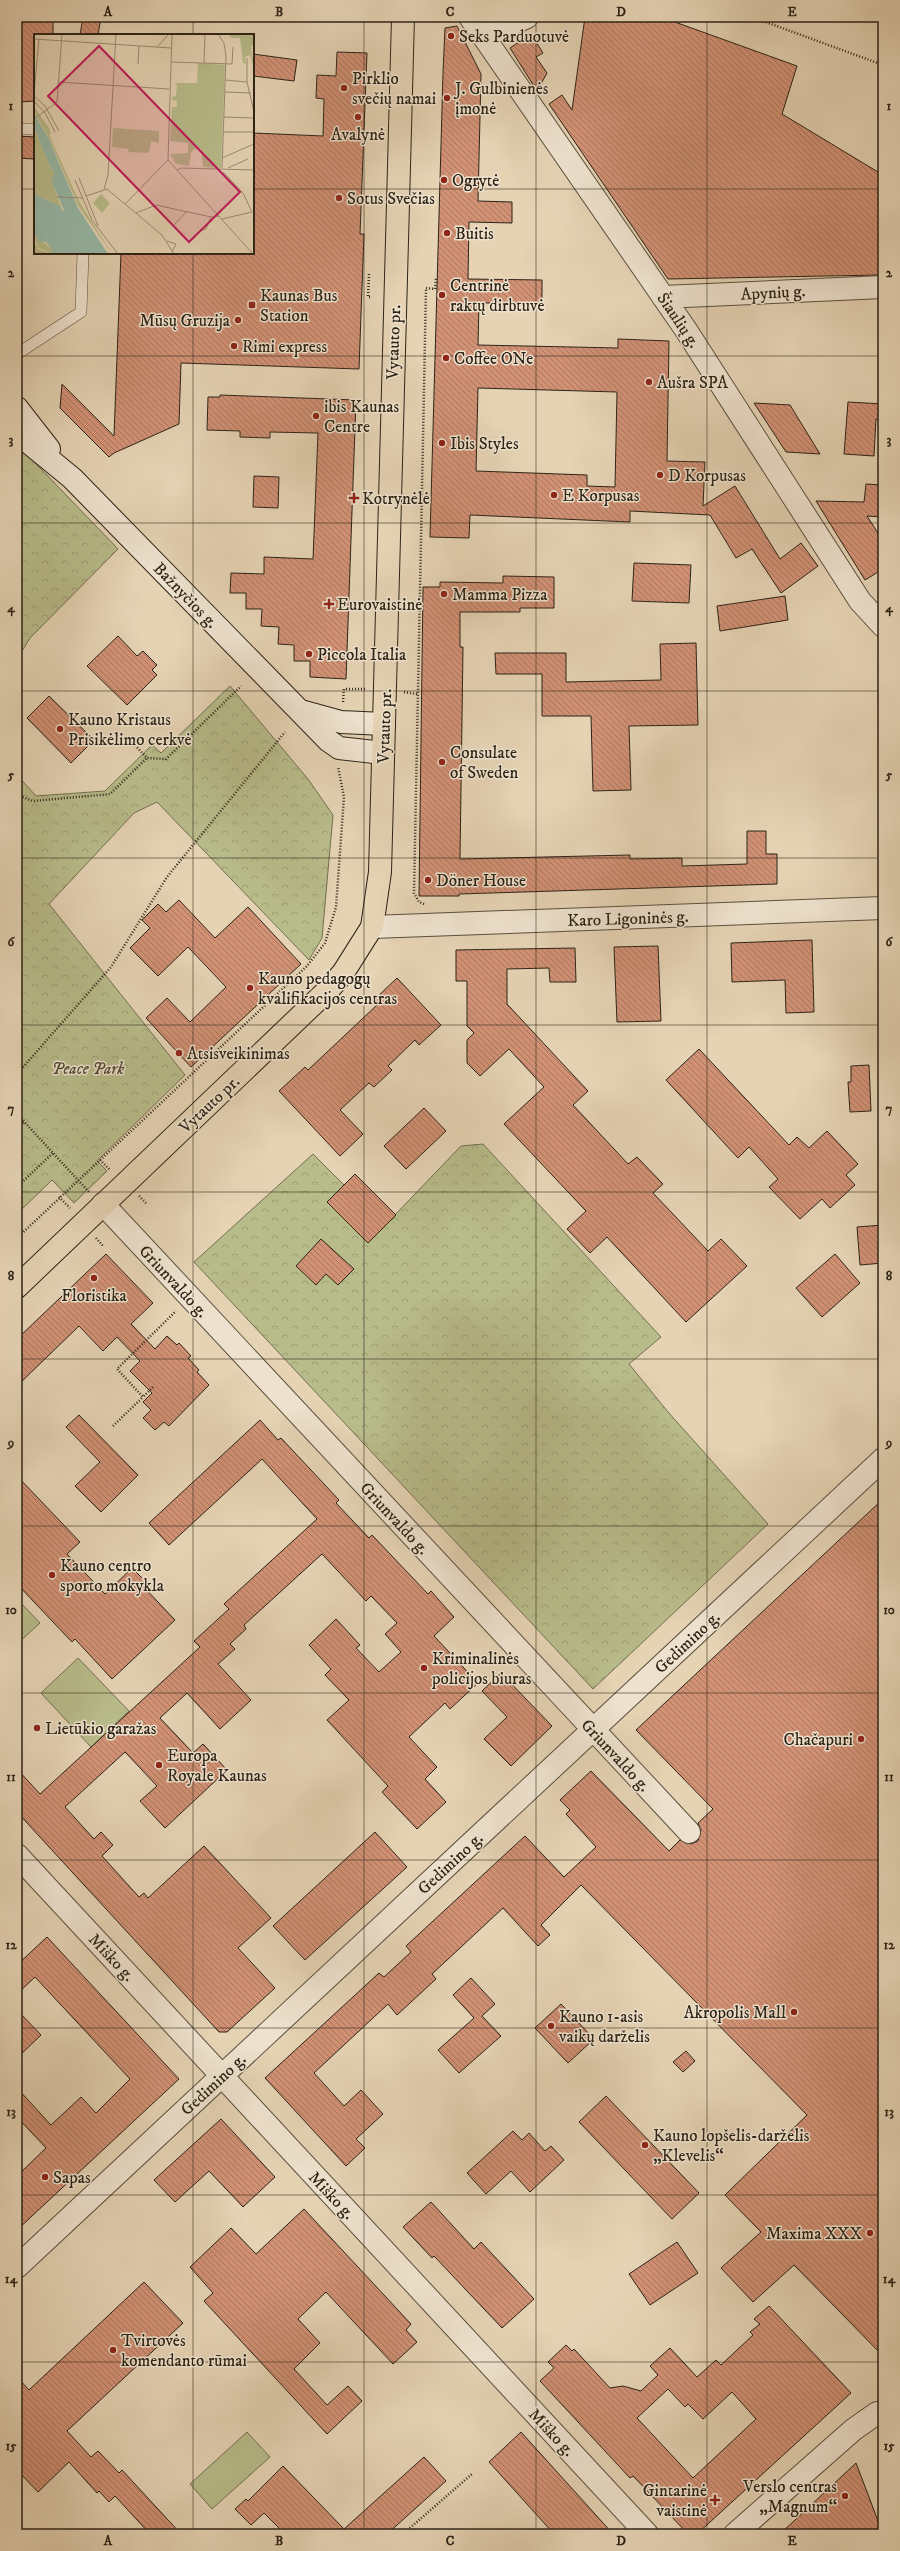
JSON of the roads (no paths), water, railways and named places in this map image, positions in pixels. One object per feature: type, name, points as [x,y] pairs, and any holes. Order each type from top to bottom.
[{"type":"main road","name":"Vytauto pr.","points":[[17,1287],[329,989],[343,973],[372,927],[380,872],[403,17]]},
{"type":"street","name":"Šiaulių g.","points":[[470,17],[485,36],[664,297],[860,601],[883,626]]},
{"type":"street","points":[[485,36],[527,17]]},
{"type":"street","name":"Apynių g.","points":[[664,297],[883,287]]},
{"type":"street","name":"Bažnyčios g.","points":[[17,408],[72,478],[300,711],[339,748],[383,753]]},
{"type":"street","name":"Bažnyčios g.","points":[[17,433],[72,478]]},
{"type":"street","points":[[300,711],[341,722],[384,724]]},
{"type":"street","name":"Karo Ligoninės g.","points":[[372,927],[883,908]]},
{"type":"street","name":"Griunvaldo g.","points":[[103,1204],[592,1730],[689,1832]]},
{"type":"street","name":"Gedimino g.","points":[[17,2267],[883,1459]]},
{"type":"street","name":"Miško g.","points":[[17,1855],[648,2534]]},
{"type":"street","points":[[734,2534],[853,2430],[877,2413],[883,2412]]},
{"type":"lane","points":[[17,129],[34,129]]},
{"type":"lane","points":[[17,354],[81,312],[83,254]]},
{"type":"place","name":"Seks Parduotuvė","points":[[451,36]]},
{"type":"place","name":"Pirklio svečių namai","points":[[344,88]]},
{"type":"place","name":"J. Gulbinienės įmonė","points":[[447,98]]},
{"type":"place","name":"Avalynė","points":[[358,117]]},
{"type":"place","name":"Ogrytė","points":[[444,180]]},
{"type":"place","name":"Sotus Svečias","points":[[339,198]]},
{"type":"place","name":"Buitis","points":[[447,233]]},
{"type":"place","name":"Centrinė raktų dirbtuvė","points":[[442,295]]},
{"type":"place","name":"Kaunas Bus Station","points":[[252,305]]},
{"type":"place","name":"Mūsų Gruzija","points":[[238,320]]},
{"type":"place","name":"Rimi express","points":[[234,346]]},
{"type":"place","name":"Coffee ONe","points":[[446,358]]},
{"type":"place","name":"Aušra SPA","points":[[649,382]]},
{"type":"place","name":"ibis Kaunas Centre","points":[[316,416]]},
{"type":"place","name":"Ibis Styles","points":[[442,443]]},
{"type":"place","name":"D Korpusas","points":[[660,475]]},
{"type":"place","name":"E Korpusas","points":[[554,495]]},
{"type":"place","name":"Kotrynėlė","points":[[354,498]]},
{"type":"place","name":"Mamma Pizza","points":[[444,594]]},
{"type":"place","name":"Eurovaistinė","points":[[329,604]]},
{"type":"place","name":"Piccola Italia","points":[[309,654]]},
{"type":"place","name":"Kauno Kristaus Prisikėlimo cerkvė","points":[[60,729]]},
{"type":"place","name":"Consulate of Sweden","points":[[442,762]]},
{"type":"place","name":"Döner House","points":[[428,880]]},
{"type":"place","name":"Kauno pedagogų kvalifikacijos centras","points":[[250,988]]},
{"type":"place","name":"Atsisveikinimas","points":[[179,1053]]},
{"type":"place","name":"Floristika","points":[[94,1278]]},
{"type":"place","name":"Kauno centro sporto mokykla","points":[[52,1575]]},
{"type":"place","name":"Kriminalinės policijos biuras","points":[[424,1668]]},
{"type":"place","name":"Lietūkio garažas","points":[[37,1728]]},
{"type":"place","name":"Chačapuri","points":[[861,1739]]},
{"type":"place","name":"Europa Royale Kaunas","points":[[159,1765]]},
{"type":"place","name":"Akropolis Mall","points":[[794,2012]]},
{"type":"place","name":"Kauno 1-asis vaikų darželis","points":[[551,2026]]},
{"type":"place","name":"Kauno lopšelis-darželis „Klevelis“","points":[[645,2145]]},
{"type":"place","name":"Sapas","points":[[45,2177]]},
{"type":"place","name":"Maxima XXX","points":[[870,2233]]},
{"type":"place","name":"Tvirtovės komendanto rūmai","points":[[113,2350]]},
{"type":"place","name":"Verslo centras „Magnum“","points":[[845,2496]]},
{"type":"place","name":"Gintarinė vaistinė","points":[[715,2500]]},
{"type":"park label","name":"Peace Park","points":[[88,1068]]}]
